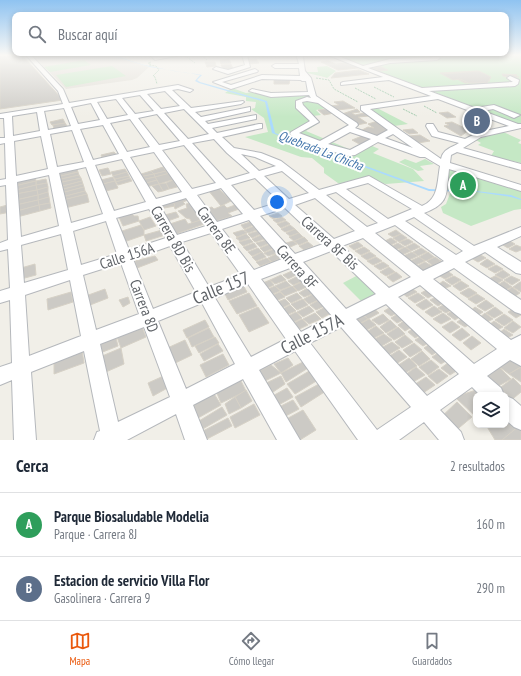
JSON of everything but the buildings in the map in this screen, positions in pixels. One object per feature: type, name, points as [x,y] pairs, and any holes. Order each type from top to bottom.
[{"type":"street","name":"Carrera 8D","points":[[47,76],[61,90],[196,440]]},
{"type":"street","points":[[240,76],[216,82],[231,87],[262,77],[277,76]]},
{"type":"street","points":[[304,76],[307,96]]},
{"type":"street","points":[[305,76],[311,94],[353,124],[354,127],[320,144]]},
{"type":"street","points":[[385,76],[477,113],[519,127]]},
{"type":"street","points":[[340,82],[366,83],[391,78]]},
{"type":"street","points":[[421,90],[518,85],[518,81],[510,78]]},
{"type":"street","points":[[265,86],[252,91],[271,94],[307,96],[322,103]]},
{"type":"street","points":[[298,86],[305,86]]},
{"type":"street","points":[[25,440],[15,243],[6,181],[4,115],[178,87],[190,90]]},
{"type":"street","name":"Carrera 8F Bis","points":[[165,90],[186,108],[286,204],[332,244],[491,392]]},
{"type":"street","name":"Carrera 8F","points":[[142,93],[453,440]]},
{"type":"street","points":[[186,108],[234,96]]},
{"type":"street","points":[[307,96],[299,102],[300,108],[315,122],[294,134],[298,136],[346,153],[357,150],[394,130]]},
{"type":"street","name":"Carrera 8E","points":[[118,97],[371,440]]},
{"type":"street","points":[[364,108],[439,97]]},
{"type":"street","name":"Carrera 8D Bis","points":[[93,101],[288,440]]},
{"type":"street","points":[[5,140],[159,112],[241,102]]},
{"type":"street","points":[[300,108],[315,107],[322,103]]},
{"type":"street","points":[[478,135],[467,124],[467,122],[477,113],[495,107],[514,116],[516,115]]},
{"type":"street","points":[[364,108],[433,159]]},
{"type":"street","points":[[198,120],[248,109]]},
{"type":"street","points":[[40,110],[90,340],[109,439]]},
{"type":"street","points":[[477,113],[494,127],[519,127]]},
{"type":"street","points":[[206,128],[253,117]]},
{"type":"street","points":[[445,165],[447,154],[454,148],[506,122]]},
{"type":"street","points":[[6,181],[259,126]]},
{"type":"street","points":[[430,126],[435,134],[465,142]]},
{"type":"street","points":[[350,129],[433,159],[445,165],[518,187],[521,168],[454,148]]},
{"type":"street","points":[[230,151],[254,153],[267,157],[284,167],[421,278],[518,350],[474,376],[382,440]]},
{"type":"street","name":"Calle 157","points":[[0,376],[434,204],[441,193],[445,165]]},
{"type":"street","points":[[0,247],[284,167]]},
{"type":"street","name":"Calle 156A","points":[[0,297],[316,194],[369,179],[417,210]]},
{"type":"street","points":[[338,188],[455,261],[521,308]]},
{"type":"street","points":[[417,210],[479,249],[521,269]]},
{"type":"street","name":"Calle 157A","points":[[109,439],[479,249],[519,234]]},
{"type":"street","points":[[509,409],[521,420]]},
{"type":"path","points":[[154,76],[156,83],[165,90]]},
{"type":"path","points":[[313,76],[329,80],[334,90],[353,98],[364,108]]},
{"type":"path","points":[[366,83],[405,102]]},
{"type":"path","points":[[351,86],[417,116]]},
{"type":"path","points":[[414,100],[437,113]]},
{"type":"shaded area","points":[[53,76],[140,76],[132,80],[66,89]]},
{"type":"green space","points":[[56,76],[126,76],[66,87]]},
{"type":"green space","points":[[317,76],[330,76],[327,78]]},
{"type":"green space","points":[[389,76],[521,76],[521,126]]},
{"type":"green space","points":[[232,88],[246,93],[253,92],[273,96],[305,95],[308,100],[319,103],[327,108],[316,110],[321,115],[313,116],[317,124],[306,131],[356,152],[370,145],[379,149],[373,153],[413,169],[424,181],[386,184],[363,179],[342,186],[324,173],[324,168],[312,158],[301,157],[245,137],[268,132],[264,118],[251,109],[255,108],[256,102],[246,101],[246,97],[225,93]]},
{"type":"green space","points":[[377,108],[408,124],[394,126],[369,109]]},
{"type":"green space","points":[[501,131],[521,140],[518,143],[521,144],[521,163],[491,156],[494,151],[478,145],[481,143],[476,140]]},
{"type":"green space","points":[[405,159],[416,163],[425,159],[434,164],[420,166],[424,170],[418,171],[399,162]]},
{"type":"green space","points":[[451,168],[521,191],[521,209],[514,210],[471,226],[443,213],[441,207],[446,204],[451,191],[438,190]]},
{"type":"green space","points":[[360,274],[383,295],[363,303],[343,283]]},
{"type":"water","name":"Quebrada La Chicha","points":[[200,76],[201,76],[197,80],[200,82],[267,101],[275,133],[429,189],[476,191],[511,195],[521,200],[477,192],[429,191],[272,133],[265,102],[195,81]]},
{"type":"place","name":"Estacion de servicio Villa Flor","points":[[477,121]]},
{"type":"place","name":"Parque Biosaludable Modelia","points":[[463,185]]}]
